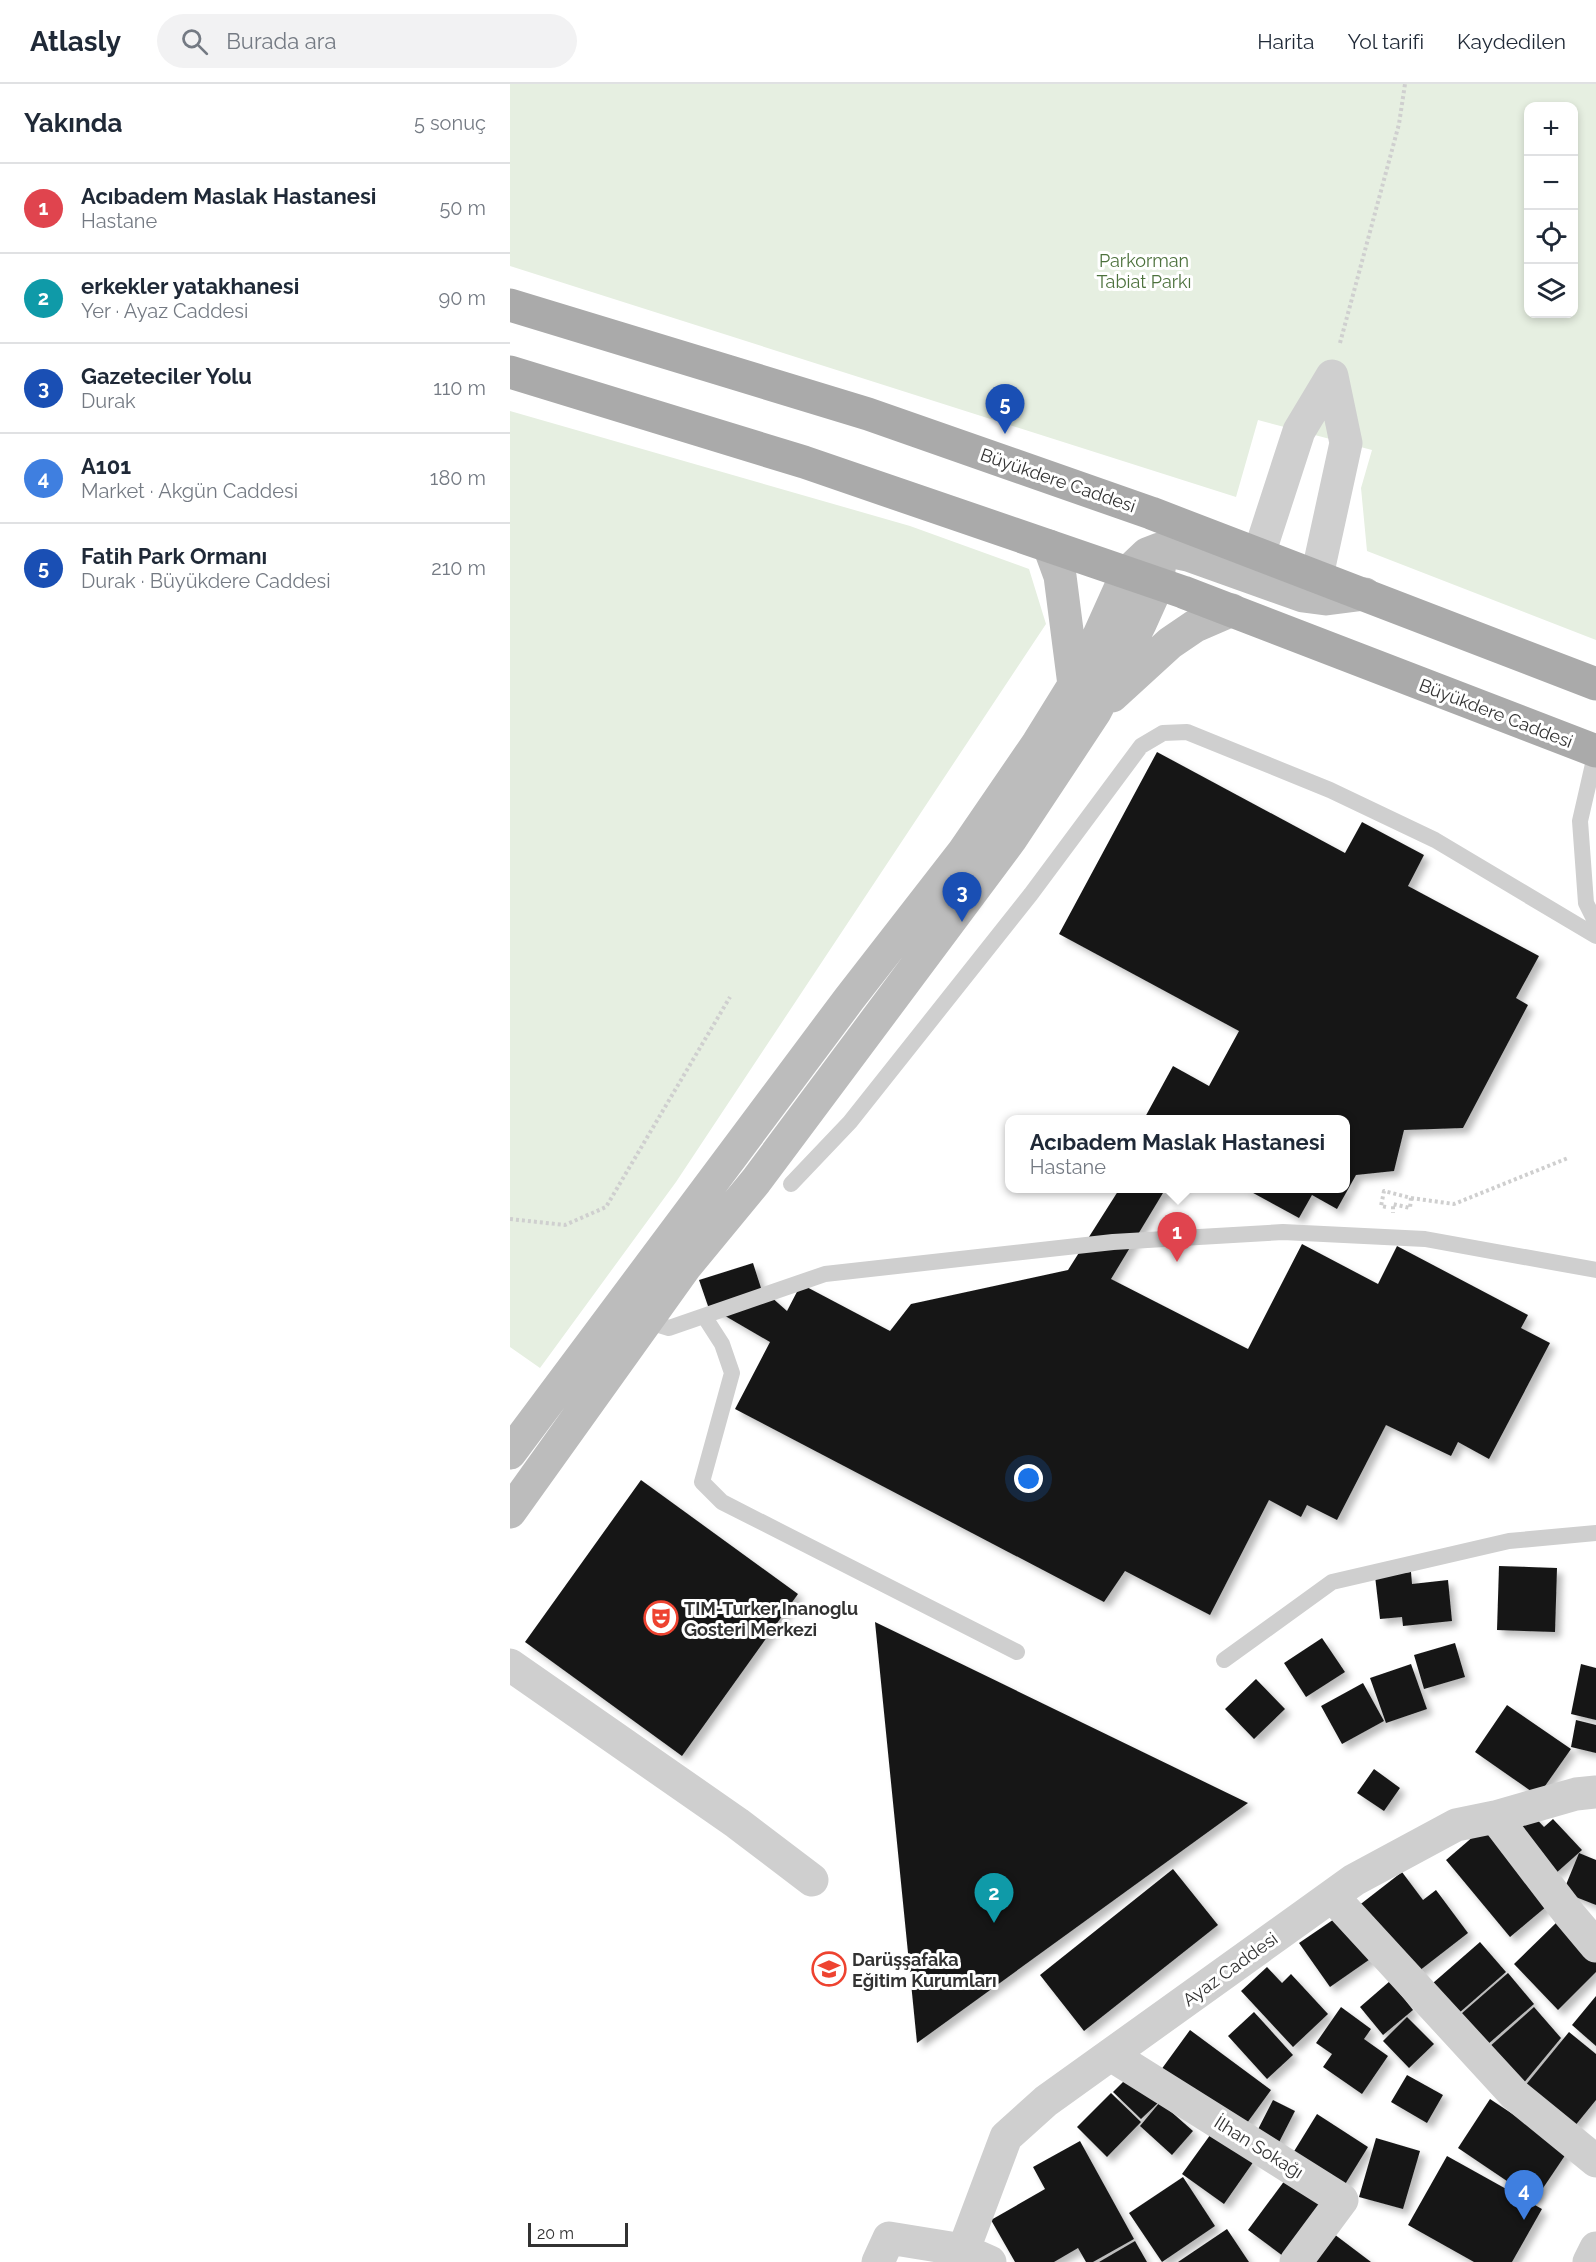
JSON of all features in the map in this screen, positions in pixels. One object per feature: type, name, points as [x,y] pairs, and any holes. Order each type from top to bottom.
[{"type":"main road","name":"Büyükdere Caddesi","points":[[510,305],[868,414],[1151,513],[1596,684]]},
{"type":"main road","name":"Büyükdere Caddesi","points":[[510,372],[804,462],[1127,573],[1232,610],[1596,752]]},
{"type":"main road","points":[[510,1512],[686,1266],[756,1181],[1011,839],[1095,712],[1136,634],[1158,584],[1160,549],[1151,513]]},
{"type":"main road","points":[[1049,546],[1064,595],[1074,685]]},
{"type":"main road","points":[[510,1453],[849,999],[964,851],[1038,743],[1074,685],[1096,643],[1127,573],[1147,554],[1160,549],[1188,555],[1303,596],[1326,599],[1365,594]]},
{"type":"main road","points":[[1095,712],[1170,643],[1195,626],[1232,610]]},
{"type":"street","points":[[1259,554],[1299,431],[1332,376]]},
{"type":"street","points":[[1317,576],[1346,443],[1332,376]]},
{"type":"street","points":[[510,1665],[737,1823],[812,1880]]},
{"type":"street","name":"Ayaz Caddesi","points":[[971,2258],[1006,2137],[1046,2101],[1354,1880],[1456,1825],[1495,1817],[1576,1794],[1596,1792]]},
{"type":"street","points":[[1495,1817],[1596,1946]]},
{"type":"street","points":[[1332,1896],[1515,2095],[1596,2160]]},
{"type":"street","name":"İlhan Sokağı","points":[[1111,2055],[1342,2200],[1296,2262]]},
{"type":"street","points":[[878,2262],[889,2238],[971,2258]]},
{"type":"street","points":[[1589,2262],[1596,2248]]},
{"type":"lane","points":[[791,1184],[850,1122],[1031,894],[1141,746],[1163,733],[1187,732],[1330,790],[1435,840],[1596,936]]},
{"type":"lane","points":[[1596,752],[1580,821],[1586,903],[1596,922]]},
{"type":"lane","points":[[646,1322],[669,1328],[825,1274],[1113,1242],[1283,1232],[1425,1239],[1596,1270]]},
{"type":"lane","points":[[704,1316],[722,1344],[732,1373],[702,1482],[722,1502],[1017,1652]]},
{"type":"lane","points":[[1224,1660],[1332,1582],[1509,1541],[1596,1533]]},
{"type":"path","points":[[1332,376],[1399,124],[1405,84]]},
{"type":"path","points":[[510,1219],[565,1225],[606,1207],[730,997]]},
{"type":"path","points":[[1386,1207],[1381,1206],[1384,1191],[1411,1198],[1454,1204],[1568,1158]]},
{"type":"path","points":[[1410,1208],[1411,1198]]},
{"type":"green space","name":"Parkorman Tabiat Parkı","points":[[510,84],[1596,84],[1596,640],[1367,551],[1361,488],[1372,450],[1258,420],[1236,497],[510,266]]},
{"type":"green space","points":[[510,411],[910,526],[1029,569],[1046,624],[676,1182],[540,1368],[510,1347]]},
{"type":"building","points":[[1157,752],[1345,853],[1362,822],[1424,855],[1408,886],[1539,956],[1516,998],[1528,1005],[1463,1128],[1404,1130],[1394,1171],[1356,1175],[1350,1186],[1350,1115],[1146,1115],[1173,1066],[1209,1086],[1239,1031],[1059,934]]},
{"type":"building","points":[[1117,1193],[1163,1193],[1111,1279],[1248,1349],[1302,1244],[1378,1284],[1397,1246],[1528,1315],[1521,1328],[1550,1343],[1489,1459],[1458,1442],[1451,1456],[1386,1425],[1337,1520],[1307,1505],[1301,1517],[1269,1500],[1210,1615],[1125,1571],[1104,1602],[735,1409],[770,1342],[708,1306],[699,1280],[753,1263],[761,1288],[787,1311],[801,1284],[890,1331],[911,1304],[1068,1270]]},
{"type":"building","points":[[1253,1193],[1346,1193],[1337,1209],[1312,1195],[1299,1218]]},
{"type":"building","name":"TIM-Turker Inanoglu Gosteri Merkezi","points":[[641,1480],[798,1594],[682,1756],[525,1642]]},
{"type":"building","points":[[1499,1566],[1557,1568],[1555,1632],[1497,1630]]},
{"type":"building","points":[[1411,1572],[1412,1584],[1448,1580],[1452,1621],[1403,1626],[1402,1617],[1380,1619],[1375,1576]]},
{"type":"building","points":[[875,1622],[1248,1803],[917,2043]]},
{"type":"building","points":[[1322,1638],[1345,1672],[1306,1697],[1284,1663]]},
{"type":"building","points":[[1455,1643],[1465,1677],[1424,1689],[1414,1655]]},
{"type":"building","points":[[1411,1664],[1427,1709],[1386,1723],[1370,1678]]},
{"type":"building","points":[[1581,1664],[1596,1668],[1596,1720],[1571,1714]]},
{"type":"building","points":[[1256,1679],[1285,1709],[1254,1739],[1225,1709]]},
{"type":"building","points":[[1363,1683],[1384,1721],[1342,1744],[1321,1706]]},
{"type":"building","points":[[1507,1705],[1571,1749],[1538,1796],[1475,1752]]},
{"type":"building","points":[[1576,1720],[1596,1725],[1596,1753],[1571,1747]]},
{"type":"building","points":[[1374,1769],[1400,1788],[1384,1811],[1357,1793]]},
{"type":"building","points":[[1531,1813],[1544,1827],[1553,1819],[1582,1850],[1555,1874],[1513,1830]]},
{"type":"building","points":[[1489,1823],[1553,1901],[1510,1937],[1446,1860]]},
{"type":"building","points":[[1579,1853],[1596,1860],[1596,1905],[1563,1892]]},
{"type":"building","points":[[1173,1869],[1218,1925],[1084,2031],[1040,1975]]},
{"type":"building","points":[[1402,1872],[1423,1900],[1436,1890],[1468,1933],[1410,1978],[1353,1910]]},
{"type":"building","points":[[1346,1911],[1376,1955],[1330,1987],[1299,1943]]},
{"type":"building","points":[[1557,1922],[1596,1961],[1596,1972],[1558,2010],[1514,1964]]},
{"type":"building","points":[[1480,1942],[1506,1972],[1459,2013],[1433,1983]]},
{"type":"building","points":[[1267,1967],[1282,1983],[1291,1974],[1328,2014],[1293,2047],[1241,1991]]},
{"type":"building","points":[[1508,1973],[1534,2004],[1487,2045],[1461,2014]]},
{"type":"building","points":[[1390,1981],[1413,2010],[1383,2035],[1360,2007]]},
{"type":"building","points":[[1596,1996],[1596,2046],[1572,2025]]},
{"type":"building","points":[[1341,2007],[1371,2029],[1364,2039],[1388,2056],[1362,2094],[1323,2067],[1332,2054],[1316,2043]]},
{"type":"building","points":[[1534,2007],[1561,2038],[1522,2085],[1488,2048]]},
{"type":"building","points":[[1254,2012],[1293,2055],[1267,2079],[1228,2036]]},
{"type":"building","points":[[1407,2017],[1434,2044],[1409,2068],[1383,2041]]},
{"type":"building","points":[[1190,2030],[1271,2090],[1239,2134],[1158,2074]]},
{"type":"building","points":[[1569,2032],[1596,2054],[1596,2100],[1574,2127],[1524,2087]]},
{"type":"building","points":[[1131,2074],[1159,2102],[1141,2119],[1113,2092]]},
{"type":"building","points":[[1407,2075],[1443,2095],[1427,2123],[1391,2102]]},
{"type":"building","points":[[1111,2093],[1141,2122],[1107,2157],[1077,2127]]},
{"type":"building","points":[[1490,2099],[1568,2151],[1535,2200],[1458,2148]]},
{"type":"building","points":[[1273,2100],[1295,2111],[1274,2152],[1252,2141]]},
{"type":"building","points":[[1160,2102],[1193,2131],[1172,2155],[1140,2126]]},
{"type":"building","points":[[1317,2114],[1368,2147],[1344,2186],[1293,2153]]},
{"type":"building","points":[[1213,2131],[1254,2161],[1224,2204],[1182,2174]]},
{"type":"building","points":[[1376,2138],[1420,2151],[1403,2209],[1359,2197]]},
{"type":"building","points":[[1080,2141],[1134,2239],[1093,2262],[1086,2262],[1078,2248],[1054,2262],[1015,2262],[991,2220],[1045,2189],[1033,2167]]},
{"type":"building","points":[[1447,2156],[1542,2209],[1512,2262],[1474,2262],[1408,2225]]},
{"type":"building","points":[[1288,2176],[1322,2201],[1283,2256],[1248,2230]]},
{"type":"building","points":[[1183,2177],[1215,2226],[1162,2262],[1129,2213]]},
{"type":"building","points":[[1227,2229],[1249,2262],[1178,2262]]},
{"type":"building","points":[[1334,2234],[1371,2262],[1312,2262]]},
{"type":"building","points":[[1135,2241],[1147,2262],[1099,2262]]},
{"type":"place","name":"Fatih Park Ormanı","points":[[1005,434]]},
{"type":"place","name":"Gazeteciler Yolu","points":[[962,922]]},
{"type":"place","name":"Acıbadem Maslak Hastanesi","points":[[1177,1262]]},
{"type":"place","name":"TIM-Turker Inanoglu Gosteri Merkezi","points":[[661,1618]]},
{"type":"place","name":"erkekler yatakhanesi","points":[[994,1923]]},
{"type":"place","name":"Darüşşafaka Eğitim Kurumları","points":[[829,1969]]},
{"type":"place","name":"A101","points":[[1524,2220]]}]
